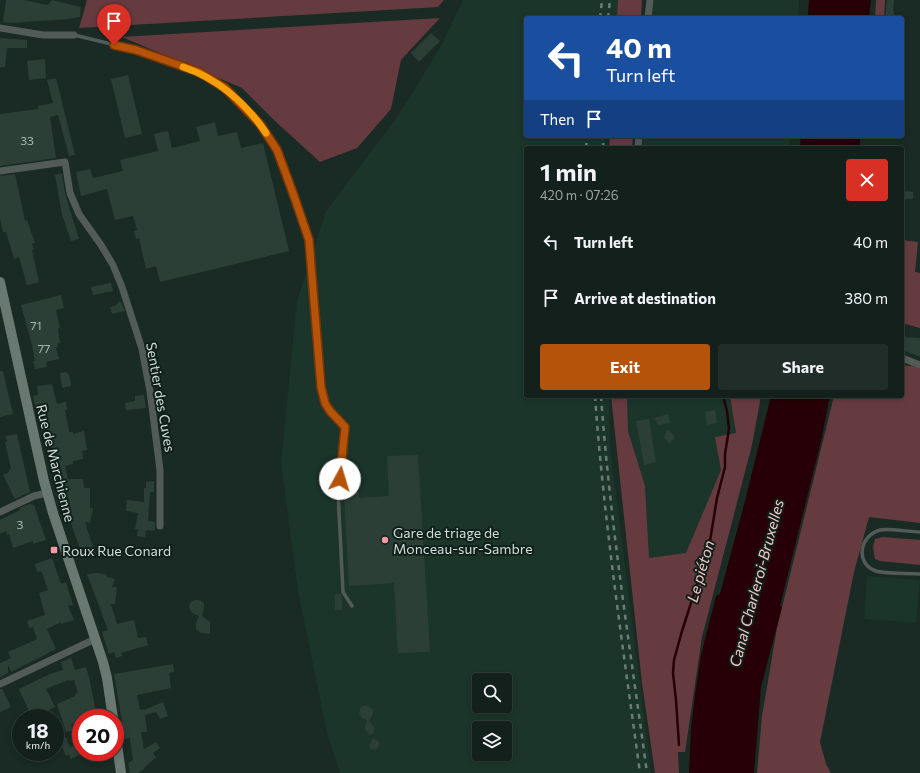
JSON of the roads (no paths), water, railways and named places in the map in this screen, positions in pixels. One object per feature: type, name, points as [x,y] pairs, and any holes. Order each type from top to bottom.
[{"type":"main road","name":"Rue de Marchienne","points":[[0,282],[47,493],[107,678],[112,709]]},
{"type":"main road","points":[[119,761],[121,773]]},
{"type":"street","points":[[648,16],[650,0]]},
{"type":"street","points":[[0,28],[43,35],[74,35]]},
{"type":"street","name":"Sentier des Cuves","points":[[0,171],[65,162],[70,193],[79,214],[102,246],[113,265],[122,287],[142,349],[150,391],[160,470],[160,526]]},
{"type":"street","points":[[904,359],[920,365]]},
{"type":"street","points":[[0,512],[34,496],[47,493]]},
{"type":"street","points":[[0,684],[95,639]]},
{"type":"lane","points":[[74,35],[136,50],[199,72],[230,92],[260,124],[277,150],[309,240],[321,387],[325,403],[330,411],[345,427],[338,492],[343,592],[352,606]]},
{"type":"lane","points":[[920,532],[881,529],[870,534],[863,542],[862,555],[867,566],[877,571],[920,574]]},
{"type":"water","points":[[809,0],[871,0],[869,16],[808,16]]},
{"type":"water","points":[[801,138],[860,138],[860,146],[800,146]]},
{"type":"water","name":"Canal Charleroi-Bruxelles","points":[[771,398],[830,398],[821,441],[780,606],[782,607],[761,687],[754,773],[689,773],[691,728],[701,655],[716,596],[720,594]]},
{"type":"waterway","name":"Le piéton","points":[[679,745],[673,673],[674,660],[709,547],[717,498],[725,467],[725,454],[729,429],[724,398]]},
{"type":"railway","points":[[600,16],[602,0]]},
{"type":"railway","points":[[608,16],[610,0]]},
{"type":"railway","points":[[586,146],[587,138]]},
{"type":"railway","points":[[603,146],[604,138]]},
{"type":"railway","points":[[595,398],[603,490],[640,773]]},
{"type":"railway","points":[[601,398],[615,538],[647,773]]},
{"type":"place","name":"Gare de triage de Monceau-sur-Sambre","points":[[385,540]]},
{"type":"place","name":"Roux Rue Conard","points":[[54,550]]}]
